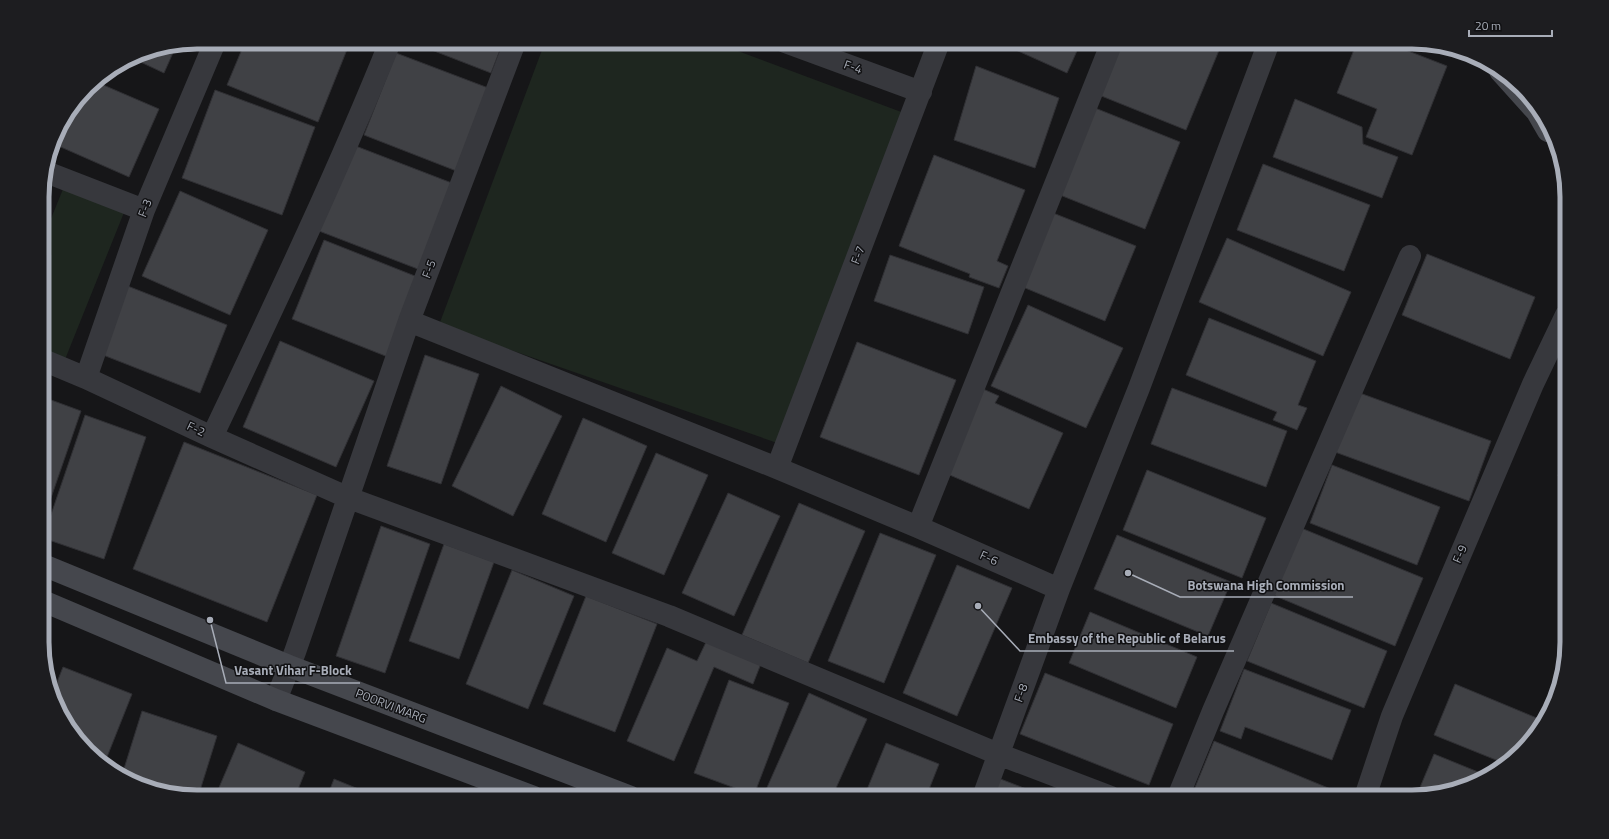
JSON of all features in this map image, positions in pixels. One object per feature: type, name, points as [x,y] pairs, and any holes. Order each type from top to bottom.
[{"type":"main road","name":"POORVI MARG","points":[[49,567],[289,666],[612,790]]},
{"type":"main road","points":[[49,604],[276,700],[515,790]]},
{"type":"street","name":"F-3","points":[[86,378],[144,210],[212,49]]},
{"type":"street","points":[[212,437],[308,232],[359,118],[387,49]]},
{"type":"street","name":"F-5","points":[[276,700],[349,498],[409,321],[512,49]]},
{"type":"street","name":"F-4","points":[[804,49],[921,92]]},
{"type":"street","name":"F-7","points":[[777,468],[936,49]]},
{"type":"street","points":[[918,527],[1109,49]]},
{"type":"street","name":"F-8","points":[[985,790],[1059,589],[1139,388],[1266,49]]},
{"type":"street","points":[[51,174],[144,210]]},
{"type":"street","points":[[1181,790],[1410,256]]},
{"type":"street","name":"F-6","points":[[409,321],[777,468],[918,527],[1059,589]]},
{"type":"street","name":"F-9","points":[[1367,790],[1392,716],[1527,398],[1560,328]]},
{"type":"street","name":"F-2","points":[[49,363],[349,498],[669,616],[998,754],[1093,790]]},
{"type":"shaded area","points":[[542,49],[733,49],[904,113],[783,445],[439,325]]},
{"type":"shaded area","points":[[63,189],[125,210],[64,362],[49,357],[49,224]]},
{"type":"building","points":[[242,49],[347,49],[318,122],[227,85]]},
{"type":"building","points":[[429,49],[500,49],[491,73]]},
{"type":"building","points":[[1014,49],[1078,49],[1067,73]]},
{"type":"building","points":[[1112,49],[1220,49],[1186,130],[1094,93]]},
{"type":"building","points":[[1354,49],[1403,49],[1447,66],[1412,155],[1366,137],[1377,109],[1337,93]]},
{"type":"building","points":[[174,51],[164,73],[138,61]]},
{"type":"building","points":[[396,53],[491,89],[459,172],[364,135]]},
{"type":"building","points":[[976,66],[1059,98],[1035,168],[954,140]]},
{"type":"building","points":[[101,84],[159,109],[129,177],[58,146],[74,115],[92,92]]},
{"type":"building","points":[[215,90],[315,127],[282,215],[182,178]]},
{"type":"building","points":[[1295,99],[1362,127],[1363,144],[1398,157],[1382,198],[1273,157]]},
{"type":"building","points":[[1090,106],[1180,142],[1145,229],[1055,193]]},
{"type":"building","points":[[353,145],[457,185],[423,271],[319,231]]},
{"type":"building","points":[[934,155],[1025,190],[997,261],[1008,266],[999,288],[969,277],[970,274],[899,246]]},
{"type":"building","points":[[1263,164],[1370,205],[1344,271],[1237,230]]},
{"type":"building","points":[[180,191],[268,230],[230,315],[142,276]]},
{"type":"building","points":[[1048,211],[1136,246],[1105,321],[1018,285]]},
{"type":"building","points":[[1227,238],[1351,292],[1323,356],[1199,302]]},
{"type":"building","points":[[324,240],[420,278],[388,357],[292,319]]},
{"type":"building","points":[[1427,254],[1535,297],[1510,359],[1402,315]]},
{"type":"building","points":[[890,255],[984,287],[968,334],[874,301]]},
{"type":"building","points":[[125,285],[227,325],[200,393],[98,353]]},
{"type":"building","points":[[1028,305],[1123,348],[1086,428],[991,386]]},
{"type":"building","points":[[1209,318],[1316,361],[1298,405],[1307,408],[1297,430],[1273,420],[1277,412],[1186,375]]},
{"type":"building","points":[[280,341],[374,381],[336,467],[243,427]]},
{"type":"building","points":[[857,342],[956,380],[919,475],[820,437]]},
{"type":"building","points":[[425,355],[479,374],[441,484],[387,466]]},
{"type":"building","points":[[501,386],[562,416],[513,516],[452,486]]},
{"type":"building","points":[[1172,388],[1287,431],[1266,487],[1151,444]]},
{"type":"building","points":[[983,389],[999,396],[995,403],[1063,433],[1029,509],[945,473]]},
{"type":"building","points":[[1357,392],[1491,441],[1469,501],[1335,452]]},
{"type":"building","points":[[49,399],[81,411],[49,504]]},
{"type":"building","points":[[85,415],[146,437],[104,559],[49,540],[49,520]]},
{"type":"building","points":[[583,418],[647,446],[606,542],[542,514]]},
{"type":"building","points":[[184,442],[317,495],[267,622],[133,569]]},
{"type":"building","points":[[656,453],[708,475],[664,575],[612,553]]},
{"type":"building","points":[[1332,465],[1440,507],[1417,565],[1310,523]]},
{"type":"building","points":[[1560,466],[1560,477],[1558,476]]},
{"type":"building","points":[[1147,470],[1266,518],[1242,578],[1123,530]]},
{"type":"building","points":[[728,493],[780,516],[734,616],[682,593]]},
{"type":"building","points":[[799,503],[865,531],[808,663],[742,635]]},
{"type":"building","points":[[381,526],[430,544],[385,673],[336,656]]},
{"type":"building","points":[[1301,528],[1423,578],[1395,646],[1273,595]]},
{"type":"building","points":[[880,533],[936,555],[884,683],[828,661]]},
{"type":"building","points":[[1117,535],[1231,582],[1208,636],[1094,589]]},
{"type":"building","points":[[444,544],[494,562],[459,659],[409,641]]},
{"type":"building","points":[[957,565],[1012,588],[957,716],[903,693]]},
{"type":"building","points":[[512,570],[574,596],[528,709],[466,684]]},
{"type":"building","points":[[586,596],[657,624],[615,732],[543,704]]},
{"type":"building","points":[[1271,603],[1387,651],[1364,708],[1247,661]]},
{"type":"building","points":[[1090,612],[1197,657],[1176,708],[1069,663]]},
{"type":"building","points":[[708,638],[762,661],[753,684],[714,667],[674,761],[627,741],[667,648],[697,661]]},
{"type":"building","points":[[63,667],[132,694],[106,759],[92,747],[74,724],[60,699],[56,685]]},
{"type":"building","points":[[1244,669],[1351,710],[1332,760],[1245,727],[1241,739],[1220,731]]},
{"type":"building","points":[[1045,673],[1173,724],[1149,785],[1020,734]]},
{"type":"building","points":[[729,680],[789,703],[756,790],[740,790],[694,773]]},
{"type":"building","points":[[1455,684],[1538,719],[1517,747],[1499,761],[1434,735]]},
{"type":"building","points":[[809,693],[867,719],[835,790],[766,790]]},
{"type":"building","points":[[142,711],[217,736],[200,790],[178,789],[159,785],[140,779],[123,770]]},
{"type":"building","points":[[1214,741],[1333,790],[1194,790]]},
{"type":"building","points":[[238,743],[305,772],[298,790],[218,790]]},
{"type":"building","points":[[886,743],[939,764],[929,790],[867,790]]},
{"type":"building","points":[[1434,754],[1481,773],[1469,779],[1450,785],[1419,790]]},
{"type":"building","points":[[998,778],[1029,790],[994,790]]},
{"type":"building","points":[[334,779],[361,790],[330,790]]},
{"type":"place","name":"Botswana High Commission","points":[[1128,573]]},
{"type":"place","name":"Embassy of the Republic of Belarus","points":[[978,606]]},
{"type":"place","name":"Vasant Vihar F-Block","points":[[210,620]]}]
